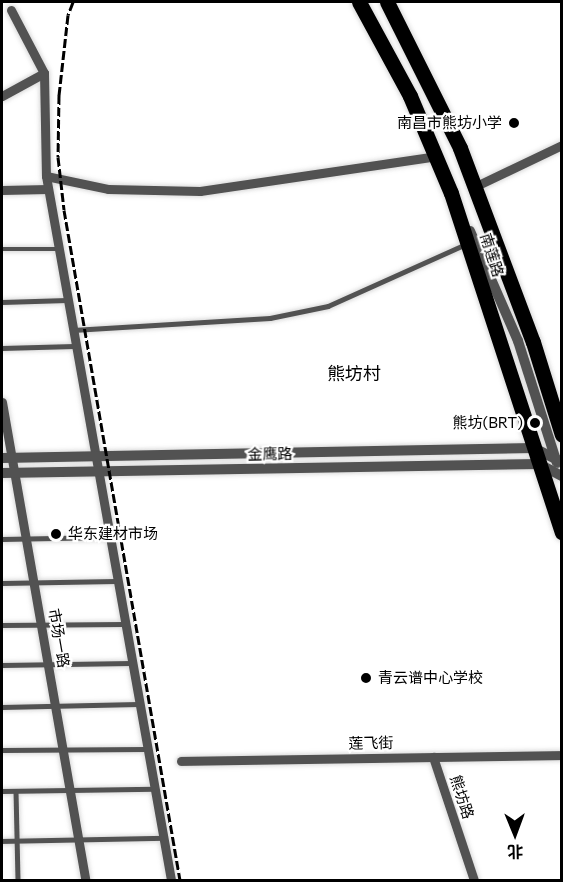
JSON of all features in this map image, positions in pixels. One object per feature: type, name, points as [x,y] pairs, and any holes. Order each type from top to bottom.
[{"type":"highway","name":"南莲路","points":[[359,2],[437,156],[469,243],[561,532]]},
{"type":"highway","name":"南莲路","points":[[387,2],[460,148],[533,342],[561,435]]},
{"type":"street","points":[[11,10],[44,73],[48,189],[96,472],[171,880]]},
{"type":"street","points":[[2,96],[44,73]]},
{"type":"street","points":[[474,188],[561,145]]},
{"type":"street","points":[[46,176],[108,189],[200,191],[437,156]]},
{"type":"street","points":[[2,189],[48,189]]},
{"type":"street","points":[[451,193],[518,342],[559,461],[561,476]]},
{"type":"street","name":"市场一路","points":[[2,405],[7,458],[15,473],[85,880]]},
{"type":"street","points":[[534,448],[559,461]]},
{"type":"street","name":"金鹰路","points":[[7,458],[534,448]]},
{"type":"street","points":[[539,464],[561,476]]},
{"type":"street","name":"金鹰路","points":[[2,473],[539,464]]},
{"type":"street","name":"莲飞街","points":[[182,761],[561,755]]},
{"type":"street","name":"熊坊路","points":[[433,757],[474,880]]},
{"type":"lane","points":[[71,330],[270,318],[328,306],[469,243]]},
{"type":"lane","points":[[2,249],[58,249]]},
{"type":"lane","points":[[2,302],[67,300]]},
{"type":"lane","points":[[2,348],[74,346]]},
{"type":"lane","points":[[2,539],[108,537]]},
{"type":"lane","points":[[2,582],[116,581]]},
{"type":"lane","points":[[2,625],[124,624]]},
{"type":"lane","points":[[2,665],[131,663]]},
{"type":"lane","points":[[2,707],[138,704]]},
{"type":"lane","points":[[2,750],[146,749]]},
{"type":"lane","points":[[2,791],[154,789]]},
{"type":"lane","points":[[16,791],[18,880]]},
{"type":"lane","points":[[2,841],[163,838]]},
{"type":"railway","points":[[73,2],[68,15],[59,95],[58,157],[64,210],[180,880]]},
{"type":"place","name":"南昌市熊坊小学","points":[[514,123]]},
{"type":"place","name":"熊坊(BRT)","points":[[535,423]]},
{"type":"place","name":"华东建材市场","points":[[56,534]]},
{"type":"place","name":"青云谱中心学校","points":[[366,678]]},
{"type":"district","name":"熊坊村","points":[[354,373]]}]
